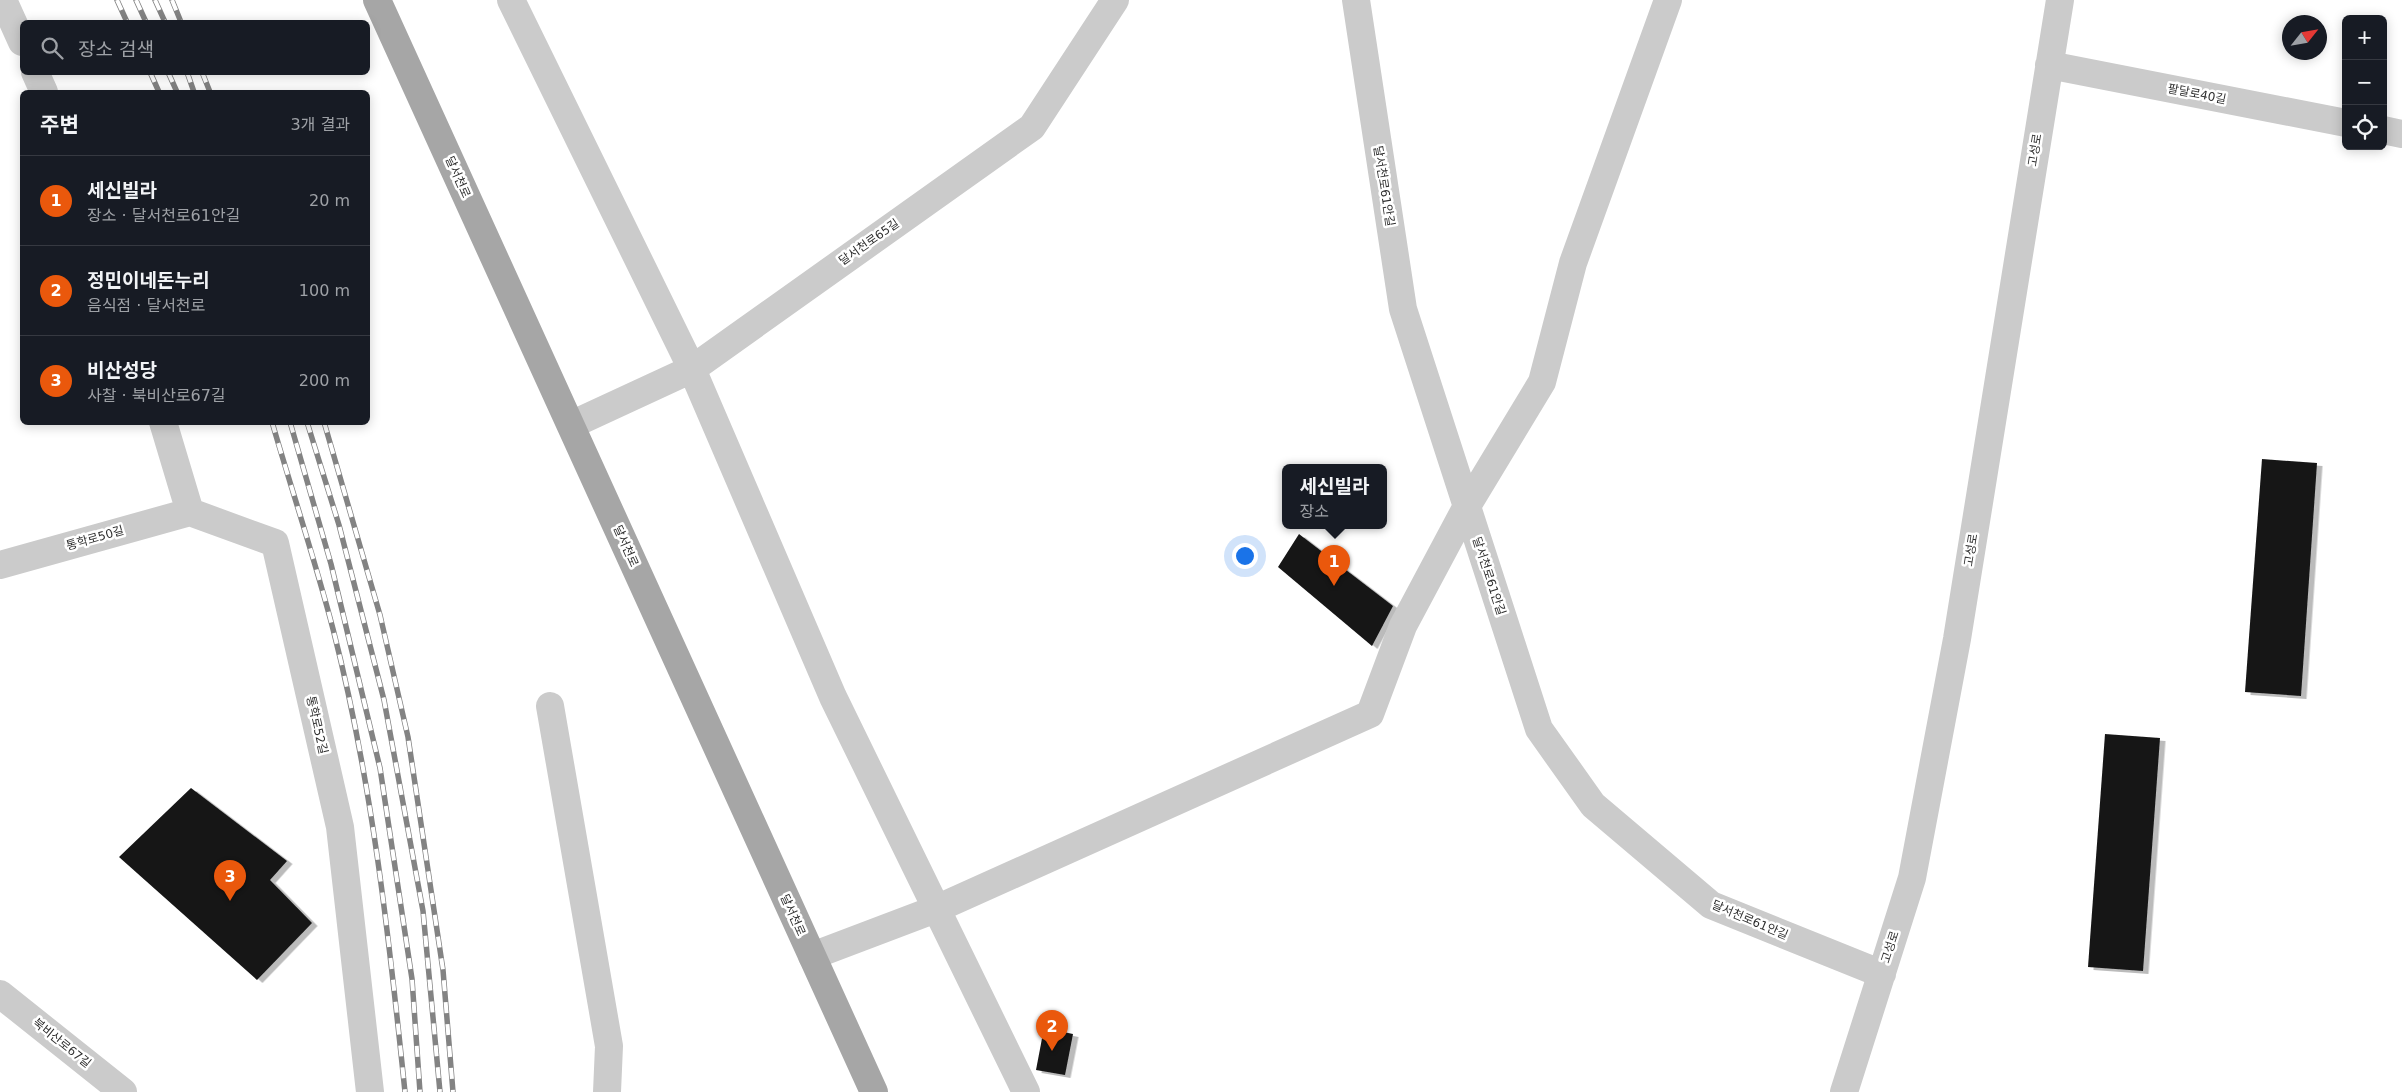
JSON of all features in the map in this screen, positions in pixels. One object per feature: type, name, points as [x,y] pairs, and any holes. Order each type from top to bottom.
[{"type":"main road","name":"달서천로","points":[[377,0],[874,1092]]},
{"type":"street","points":[[511,0],[692,369],[833,697],[1026,1092]]},
{"type":"street","name":"달서천로65길","points":[[571,425],[692,369],[1032,127],[1115,0]]},
{"type":"street","name":"달서천로61안길","points":[[1356,0],[1403,309],[1539,729],[1593,804],[1711,905],[1882,974]]},
{"type":"street","points":[[812,956],[936,909],[1370,714],[1403,626],[1466,506],[1542,382],[1573,263],[1668,0]]},
{"type":"street","name":"고성로","points":[[1844,1092],[1912,878],[1955,648],[2060,0]]},
{"type":"street","points":[[4,7],[20,38]]},
{"type":"street","name":"팔달로40길","points":[[2049,65],[2342,122]]},
{"type":"street","points":[[36,75],[43,90]]},
{"type":"street","points":[[2387,131],[2402,134]]},
{"type":"street","points":[[164,425],[190,512]]},
{"type":"street","name":"통학로50길","points":[[0,565],[190,512]]},
{"type":"street","name":"통학로52길","points":[[190,512],[275,543],[340,827],[370,1092]]},
{"type":"street","points":[[550,706],[609,1046],[607,1092]]},
{"type":"street","name":"북비산로67길","points":[[0,994],[123,1092]]},
{"type":"building","points":[[2262,459],[2317,463],[2301,696],[2245,692]]},
{"type":"building","points":[[1299,534],[1393,606],[1372,646],[1278,567]]},
{"type":"building","points":[[2105,734],[2160,738],[2143,971],[2088,967]]},
{"type":"building","points":[[191,788],[287,861],[270,880],[312,923],[257,980],[119,857]]},
{"type":"building","points":[[1044,1028],[1073,1034],[1065,1075],[1036,1070]]},
{"type":"railway","points":[[117,0],[126,20]]},
{"type":"railway","points":[[136,0],[145,20]]},
{"type":"railway","points":[[155,0],[164,20]]},
{"type":"railway","points":[[172,0],[180,20]]},
{"type":"railway","points":[[151,75],[158,90]]},
{"type":"railway","points":[[169,75],[176,90]]},
{"type":"railway","points":[[188,75],[193,90]]},
{"type":"railway","points":[[203,75],[209,90]]},
{"type":"railway","points":[[273,425],[319,577],[347,686],[378,859],[405,1092]]},
{"type":"railway","points":[[291,425],[331,564],[380,768],[412,979],[420,1092]]},
{"type":"railway","points":[[308,425],[339,525],[384,700],[423,911],[440,1092]]},
{"type":"railway","points":[[325,425],[380,615],[408,737],[443,970],[453,1092]]},
{"type":"place","name":"세신빌라","points":[[1334,586]]},
{"type":"place","name":"비산성당","points":[[230,901]]},
{"type":"place","name":"정민이네돈누리","points":[[1052,1051]]}]
